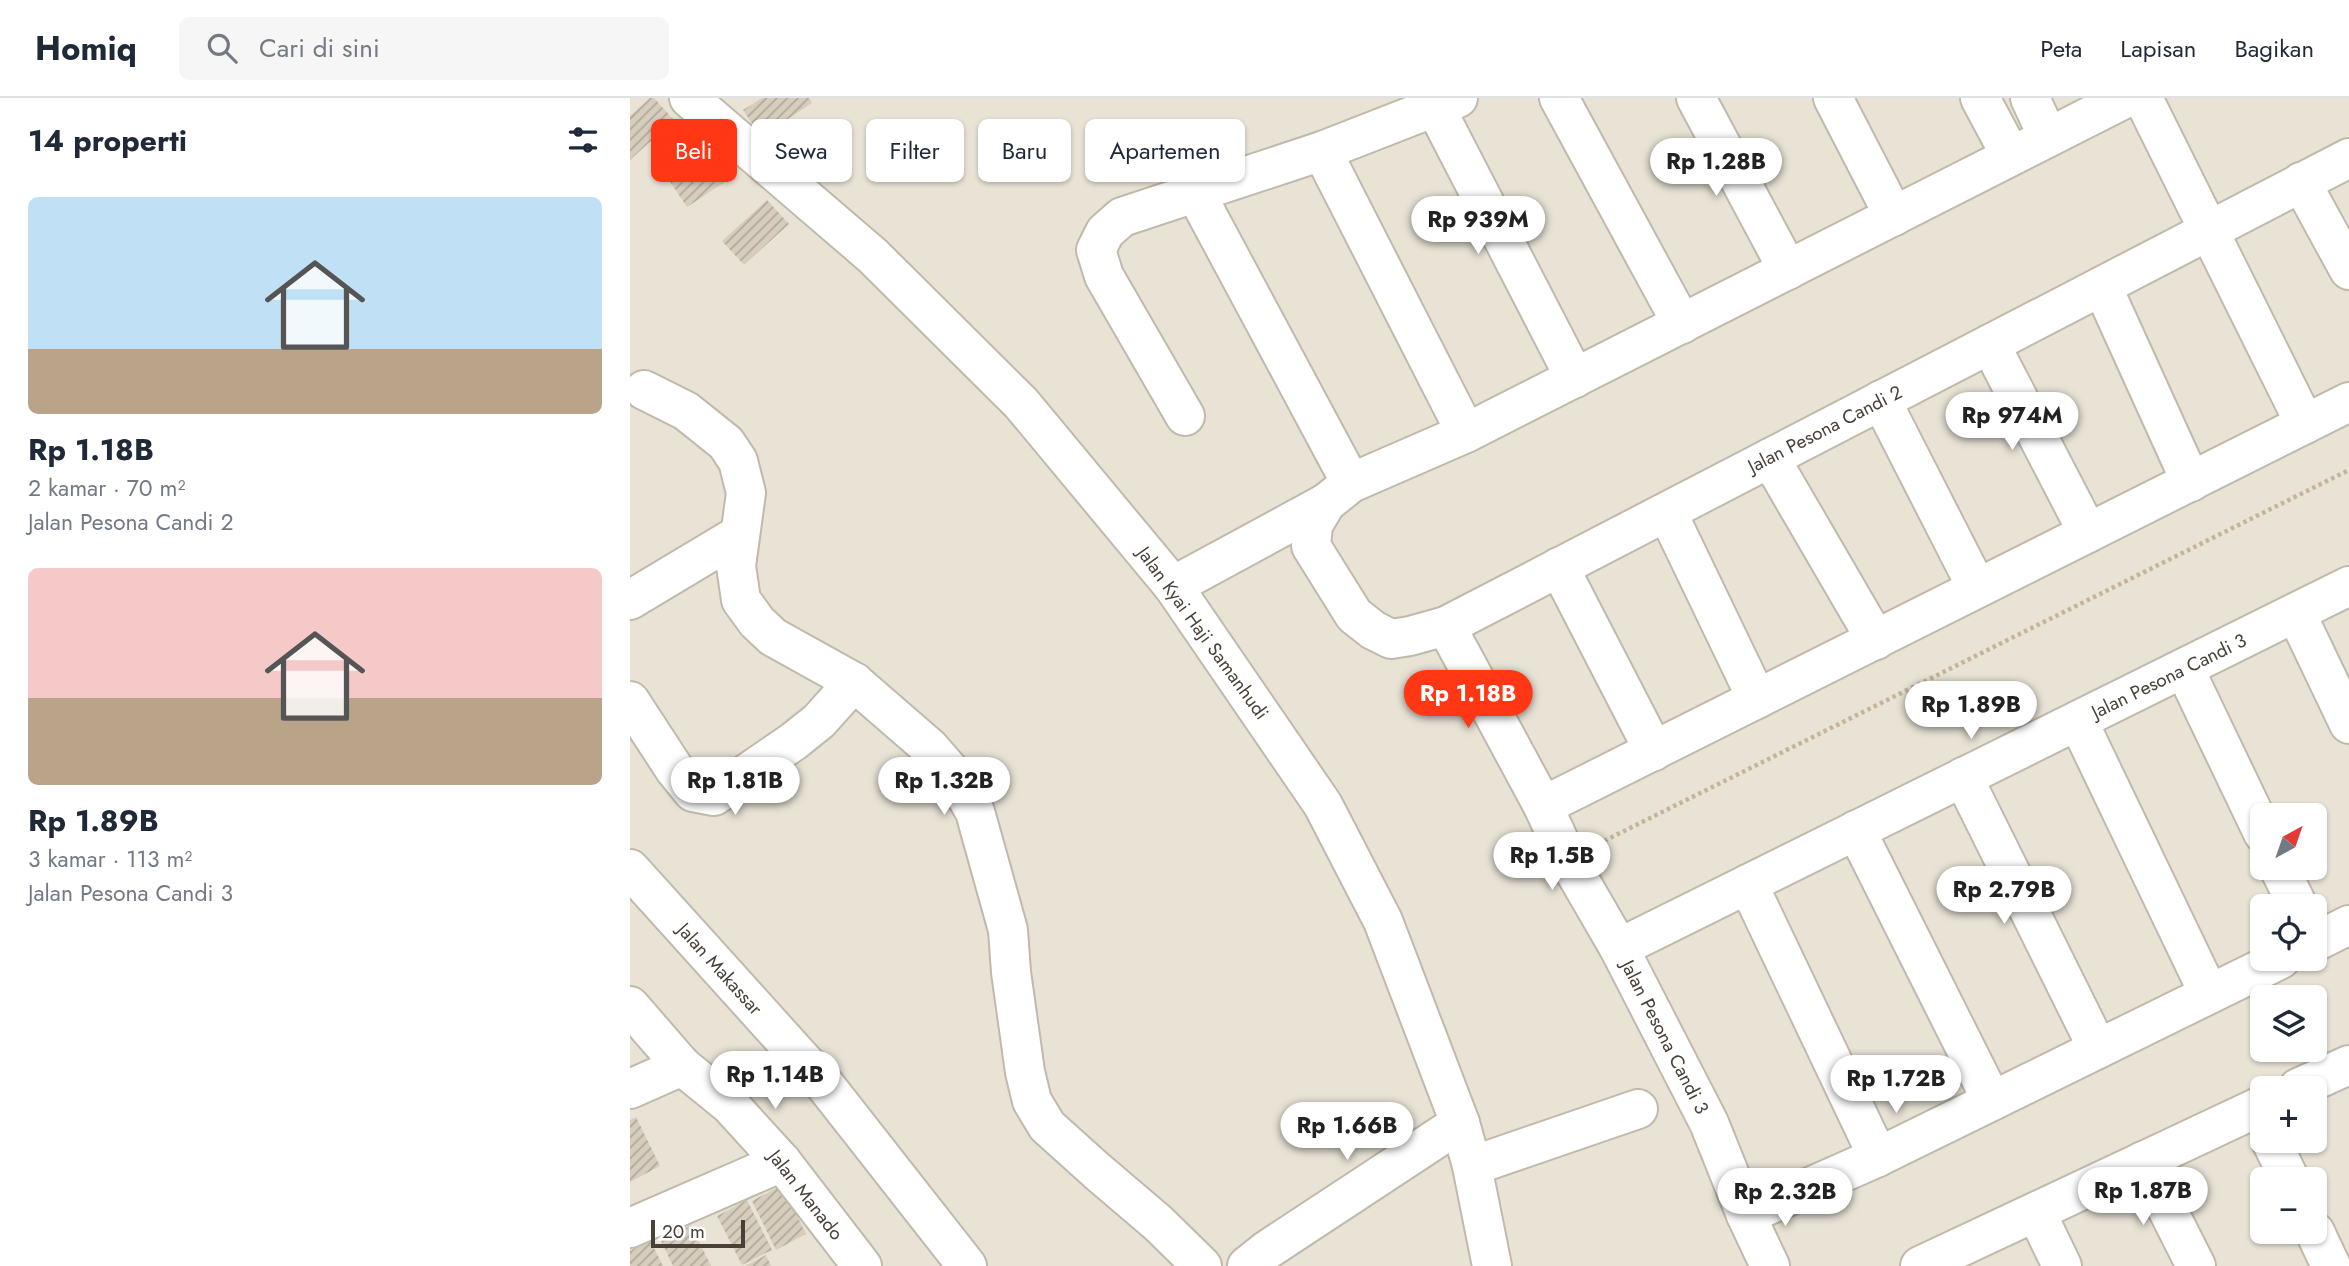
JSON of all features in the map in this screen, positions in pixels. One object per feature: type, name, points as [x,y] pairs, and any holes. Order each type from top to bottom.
[{"type":"street","name":"Jalan Kyai Haji Samanhudi","points":[[689,98],[873,256],[1021,403],[1173,586],[1323,805],[1383,921],[1460,1123],[1472,1166],[1492,1266]]},
{"type":"street","points":[[1559,98],[1682,324]]},
{"type":"street","points":[[1696,98],[1788,270]]},
{"type":"street","points":[[1833,98],[1894,216]]},
{"type":"street","points":[[1980,98],[2011,156]]},
{"type":"street","points":[[2030,98],[2048,137]]},
{"type":"street","points":[[1173,586],[1338,493],[1466,433],[2120,100],[2208,231],[2305,424]]},
{"type":"street","points":[[1185,416],[1104,276],[1096,250],[1105,232],[1122,217],[1322,151],[1446,102],[1575,378]]},
{"type":"street","points":[[1322,151],[1466,433]]},
{"type":"street","name":"Jalan Pesona Candi 2","points":[[1338,493],[1313,525],[1311,546],[1354,615],[1373,630],[1391,639],[1446,626],[2349,158]]},
{"type":"street","points":[[2301,182],[2349,270]]},
{"type":"street","points":[[1195,192],[1338,493]]},
{"type":"street","points":[[2102,286],[2191,482]]},
{"type":"street","points":[[1990,344],[2088,533]]},
{"type":"street","points":[[644,390],[686,411],[726,443],[738,461],[746,493],[736,566],[741,600],[757,622],[773,637],[854,682],[929,747],[956,778],[975,812],[1008,930],[1025,1072],[1032,1101],[1047,1126],[1158,1223],[1202,1266]]},
{"type":"street","points":[[1881,400],[1977,588]]},
{"type":"street","points":[[1543,806],[2349,402]]},
{"type":"street","points":[[1770,458],[1876,640]]},
{"type":"street","points":[[1667,512],[1757,699]]},
{"type":"street","points":[[630,600],[740,534]]},
{"type":"street","points":[[1559,568],[1654,751]]},
{"type":"street","name":"Jalan Pesona Candi 3","points":[[1770,1266],[1709,1123],[1619,948],[2349,586]]},
{"type":"street","points":[[2296,613],[2349,724]]},
{"type":"street","points":[[1446,626],[1543,806],[1568,860],[1619,948]]},
{"type":"street","points":[[2185,668],[2250,806]]},
{"type":"street","points":[[630,701],[675,771],[693,792],[713,796],[820,721],[854,682]]},
{"type":"street","points":[[2078,720],[2209,995]]},
{"type":"street","points":[[1963,778],[2098,1049]]},
{"type":"street","points":[[1856,830],[1992,1101]]},
{"type":"street","name":"Jalan Makassar","points":[[630,869],[825,1085],[967,1266]]},
{"type":"street","points":[[1748,884],[1878,1157]]},
{"type":"street","points":[[2327,936],[2349,925]]},
{"type":"street","points":[[1746,1214],[1878,1157],[2257,971]]},
{"type":"street","name":"Jalan Manado","points":[[630,1006],[682,1066],[730,1105],[782,1162],[862,1266]]},
{"type":"street","points":[[2325,1076],[2349,1065]]},
{"type":"street","points":[[630,1089],[682,1066]]},
{"type":"street","points":[[1472,1166],[1638,1109]]},
{"type":"street","points":[[1257,1258],[1460,1123]]},
{"type":"street","points":[[1924,1265],[2143,1161],[2250,1124]]},
{"type":"street","points":[[2143,1161],[2196,1266]]},
{"type":"street","points":[[630,1228],[782,1162]]},
{"type":"street","points":[[2036,1212],[2062,1266]]},
{"type":"street","points":[[2321,1244],[2331,1266]]},
{"type":"path","points":[[1568,860],[2349,470]]},
{"type":"shaded area","points":[[630,98],[2349,98],[2349,1266],[630,1266]]},
{"type":"building","points":[[650,98],[654,98],[673,119],[651,119],[651,141],[630,160],[630,116]]},
{"type":"building","points":[[762,98],[809,98],[812,103],[788,119],[751,119],[751,122],[743,110]]},
{"type":"building","points":[[670,182],[724,182],[687,207]]},
{"type":"building","points":[[767,200],[789,224],[744,265],[722,241]]},
{"type":"building","points":[[636,1117],[660,1166],[630,1182],[630,1120]]},
{"type":"building","points":[[782,1185],[806,1234],[776,1250],[752,1201]]},
{"type":"building","points":[[747,1200],[772,1250],[742,1265],[717,1216]]},
{"type":"building","points":[[691,1225],[711,1266],[673,1266],[661,1241]]},
{"type":"building","points":[[650,1240],[663,1266],[630,1266],[630,1251]]},
{"type":"building","points":[[766,1255],[771,1266],[745,1266]]}]
